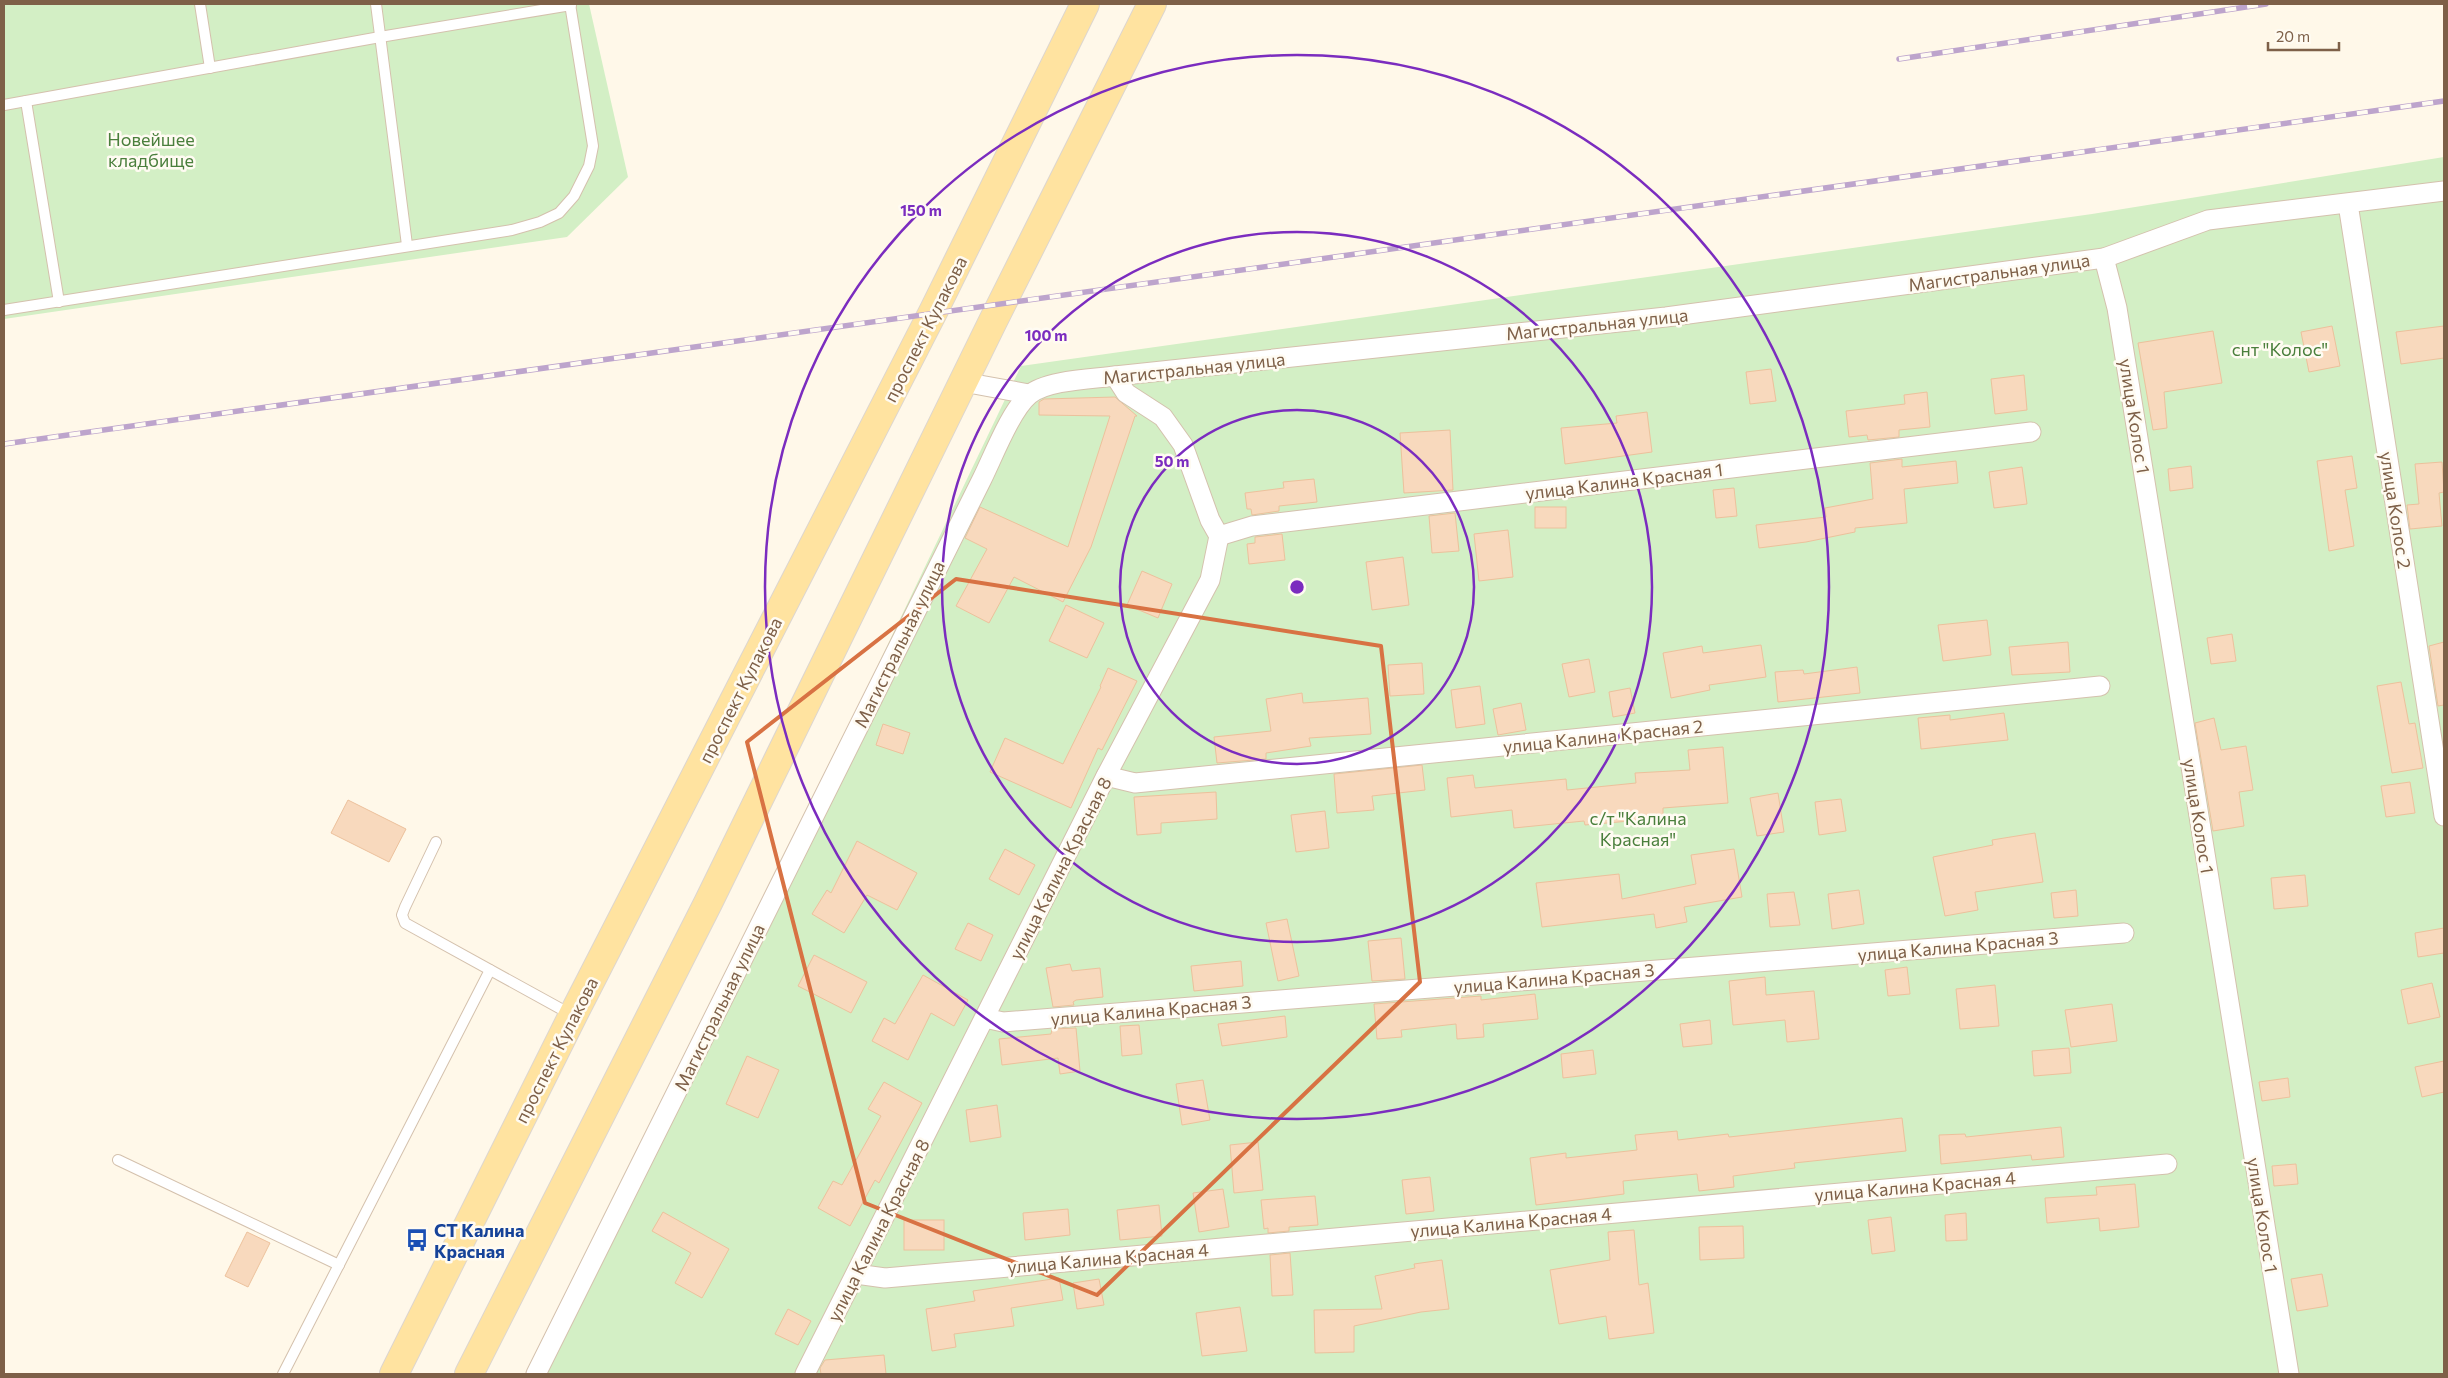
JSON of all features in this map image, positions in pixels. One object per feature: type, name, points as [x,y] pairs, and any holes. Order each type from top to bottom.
[{"type":"main road","name":"проспект Кулакова","points":[[394,1374],[573,1015],[927,326],[1084,4]]},
{"type":"main road","points":[[469,1374],[708,903],[963,382],[1152,4]]},
{"type":"street","name":"Магистральная улица","points":[[536,1374],[982,479],[1015,414],[1029,394],[1050,385],[1115,376],[1666,317],[2104,258],[2208,220],[2348,204],[2444,190]]},
{"type":"street","name":"улица Колос 2","points":[[2348,204],[2444,816]]},
{"type":"street","name":"улица Колос 1","points":[[2104,258],[2119,317],[2289,1374]]},
{"type":"street","points":[[1115,376],[1126,393],[1162,417],[1183,445],[1210,520],[1219,536]]},
{"type":"street","points":[[963,382],[1029,394]]},
{"type":"street","name":"улица Калина Красная 1","points":[[1219,536],[1252,526],[2030,432]]},
{"type":"street","name":"улица Калина Красная 8","points":[[805,1374],[1106,776],[1210,580],[1219,536]]},
{"type":"street","name":"улица Калина Красная 2","points":[[1106,776],[1135,783],[2100,686]]},
{"type":"street","name":"улица Калина Красная 3","points":[[985,1018],[1003,1022],[2124,933]]},
{"type":"street","name":"улица Калина Красная 4","points":[[856,1274],[885,1278],[2167,1164]]},
{"type":"lane","points":[[200,4],[210,68]]},
{"type":"lane","points":[[376,4],[407,245]]},
{"type":"lane","points":[[4,105],[571,4],[593,146],[589,166],[574,196],[559,213],[540,222],[512,230],[407,245],[4,310]]},
{"type":"lane","points":[[26,101],[59,302]]},
{"type":"lane","points":[[436,842],[402,915],[404,923],[573,1015]]},
{"type":"lane","points":[[283,1374],[490,970]]},
{"type":"lane","points":[[118,1160],[339,1265]]},
{"type":"highlighted area","points":[[956,579],[1381,646],[1420,982],[1097,1295],[865,1203],[747,742]]},
{"type":"green space","name":"Новейшее кладбище","points":[[4,4],[589,4],[628,177],[567,237],[4,319]]},
{"type":"green space","name":"с/т \"Калина Красная\"","points":[[2444,157],[2444,1374],[539,1374],[1021,366],[2092,214]]},
{"type":"building","points":[[2332,326],[2340,366],[2309,372],[2301,332]]},
{"type":"building","points":[[2444,326],[2444,358],[2401,364],[2396,332]]},
{"type":"building","points":[[2213,331],[2222,383],[2164,392],[2167,428],[2153,430],[2138,343]]},
{"type":"building","points":[[1771,369],[1776,401],[1750,404],[1746,372]]},
{"type":"building","points":[[2024,375],[2027,410],[1995,414],[1991,379]]},
{"type":"building","points":[[1927,392],[1930,427],[1899,430],[1899,437],[1868,440],[1867,435],[1849,437],[1846,411],[1905,404],[1904,395]]},
{"type":"building","points":[[1115,397],[1137,416],[1135,416],[1091,547],[1063,602],[1014,577],[989,623],[956,606],[987,549],[965,538],[980,507],[1068,547],[1110,416],[1039,415],[1039,402],[1044,399]]},
{"type":"building","points":[[1647,412],[1652,452],[1565,464],[1561,428],[1617,423],[1616,416]]},
{"type":"building","points":[[1450,430],[1453,490],[1404,493],[1400,433]]},
{"type":"building","points":[[2352,456],[2357,488],[2345,490],[2354,546],[2329,551],[2317,461]]},
{"type":"building","points":[[1902,459],[1902,467],[1956,461],[1958,483],[1904,489],[1907,523],[1855,528],[1855,532],[1806,542],[1759,548],[1756,525],[1826,517],[1825,508],[1873,499],[1870,463]]},
{"type":"building","points":[[2442,462],[2444,492],[2439,493],[2442,526],[2410,529],[2407,505],[2419,504],[2415,464]]},
{"type":"building","points":[[2191,466],[2193,488],[2170,491],[2168,469]]},
{"type":"building","points":[[2022,467],[2027,504],[1994,508],[1989,472]]},
{"type":"building","points":[[1314,479],[1317,502],[1279,506],[1279,511],[1252,515],[1251,509],[1247,509],[1245,493],[1284,488],[1283,482]]},
{"type":"building","points":[[1734,488],[1737,516],[1716,518],[1713,490]]},
{"type":"building","points":[[1535,507],[1566,507],[1566,528],[1535,528]]},
{"type":"building","points":[[1455,513],[1459,551],[1432,553],[1429,516]]},
{"type":"building","points":[[1508,530],[1513,577],[1479,581],[1474,534]]},
{"type":"building","points":[[1282,534],[1285,560],[1249,564],[1247,544],[1255,543],[1255,537]]},
{"type":"building","points":[[1403,557],[1409,605],[1372,610],[1366,562]]},
{"type":"building","points":[[1142,571],[1172,584],[1158,618],[1127,605]]},
{"type":"building","points":[[1066,605],[1104,623],[1087,658],[1049,641]]},
{"type":"building","points":[[1987,620],[1991,655],[1943,661],[1938,625]]},
{"type":"building","points":[[2232,634],[2236,661],[2211,664],[2207,638]]},
{"type":"building","points":[[2068,642],[2070,672],[2012,675],[2009,647]]},
{"type":"building","points":[[2444,642],[2444,705],[2438,706],[2429,646]]},
{"type":"building","points":[[1761,645],[1766,677],[1709,685],[1710,690],[1671,698],[1663,653],[1702,646],[1703,653]]},
{"type":"building","points":[[1589,659],[1595,692],[1569,697],[1562,664]]},
{"type":"building","points":[[1422,663],[1424,694],[1390,696],[1388,665]]},
{"type":"building","points":[[1857,667],[1860,693],[1778,702],[1775,672],[1803,670],[1804,674]]},
{"type":"building","points":[[1108,668],[1137,681],[1102,750],[1098,748],[1071,808],[990,772],[1005,738],[1063,764],[1101,687]]},
{"type":"building","points":[[2401,682],[2409,724],[2415,723],[2423,768],[2392,773],[2377,686]]},
{"type":"building","points":[[1480,686],[1485,724],[1456,728],[1451,690]]},
{"type":"building","points":[[1630,688],[1635,713],[1613,717],[1609,692]]},
{"type":"building","points":[[1302,693],[1303,703],[1368,698],[1371,734],[1309,738],[1311,746],[1266,753],[1266,759],[1217,763],[1214,737],[1271,731],[1266,699]]},
{"type":"building","points":[[1521,703],[1526,730],[1498,735],[1493,709]]},
{"type":"building","points":[[2004,713],[2008,740],[1921,749],[1918,718],[1950,715],[1950,720]]},
{"type":"building","points":[[2214,718],[2221,750],[2246,746],[2253,790],[2239,792],[2244,826],[2213,831],[2195,723]]},
{"type":"building","points":[[883,724],[910,733],[903,754],[876,745]]},
{"type":"building","points":[[1723,747],[1728,803],[1663,808],[1663,818],[1585,825],[1584,821],[1514,828],[1512,810],[1451,817],[1447,778],[1473,775],[1475,788],[1566,779],[1567,790],[1636,783],[1635,773],[1690,770],[1688,750]]},
{"type":"building","points":[[1422,765],[1425,790],[1372,796],[1374,810],[1337,813],[1334,774]]},
{"type":"building","points":[[2410,782],[2415,813],[2386,817],[2381,786]]},
{"type":"building","points":[[1216,792],[1217,819],[1161,823],[1161,833],[1137,835],[1134,797]]},
{"type":"building","points":[[1778,793],[1784,832],[1757,836],[1750,798]]},
{"type":"building","points":[[1841,799],[1846,831],[1819,835],[1815,802]]},
{"type":"building","points":[[348,800],[406,829],[389,862],[331,833]]},
{"type":"building","points":[[1325,811],[1329,848],[1296,852],[1291,815]]},
{"type":"building","points":[[2035,833],[2043,882],[1975,892],[1978,910],[1945,916],[1933,857],[1993,845],[1992,840]]},
{"type":"building","points":[[857,841],[917,873],[897,910],[867,895],[844,933],[812,914],[827,890],[831,893]]},
{"type":"building","points":[[1005,849],[1035,865],[1019,895],[989,879]]},
{"type":"building","points":[[1734,849],[1742,897],[1684,907],[1687,922],[1656,928],[1654,914],[1542,927],[1536,883],[1619,874],[1622,899],[1696,884],[1691,855]]},
{"type":"building","points":[[2305,875],[2308,906],[2274,909],[2271,878]]},
{"type":"building","points":[[1859,890],[1864,924],[1832,929],[1828,894]]},
{"type":"building","points":[[2076,890],[2078,916],[2054,918],[2051,893]]},
{"type":"building","points":[[1794,892],[1800,925],[1770,927],[1767,894]]},
{"type":"building","points":[[1287,919],[1299,976],[1278,981],[1266,923]]},
{"type":"building","points":[[968,923],[993,935],[981,961],[955,949]]},
{"type":"building","points":[[2444,928],[2444,953],[2418,957],[2415,933]]},
{"type":"building","points":[[1401,938],[1405,979],[1372,981],[1368,941]]},
{"type":"building","points":[[814,955],[867,982],[851,1013],[798,986]]},
{"type":"building","points":[[1241,961],[1243,986],[1194,991],[1191,966]]},
{"type":"building","points":[[1070,964],[1072,971],[1100,968],[1103,997],[1076,1000],[1073,1002],[1074,1005],[1053,1007],[1046,968]]},
{"type":"building","points":[[1907,967],[1910,994],[1888,996],[1885,970]]},
{"type":"building","points":[[923,975],[968,1000],[954,1026],[931,1013],[908,1060],[872,1041],[884,1018],[895,1024]]},
{"type":"building","points":[[1765,977],[1766,995],[1814,991],[1819,1039],[1787,1042],[1785,1020],[1733,1025],[1729,981]]},
{"type":"building","points":[[2432,983],[2440,1017],[2408,1024],[2401,990]]},
{"type":"building","points":[[1995,985],[1999,1026],[1960,1029],[1956,989]]},
{"type":"building","points":[[1535,994],[1538,1019],[1483,1024],[1484,1037],[1457,1039],[1456,1024],[1401,1030],[1402,1037],[1377,1039],[1374,1004],[1481,996],[1481,1000]]},
{"type":"building","points":[[2112,1004],[2117,1041],[2071,1047],[2065,1010]]},
{"type":"building","points":[[1285,1016],[1287,1037],[1222,1046],[1218,1024]]},
{"type":"building","points":[[1710,1020],[1712,1044],[1683,1047],[1680,1024]]},
{"type":"building","points":[[1139,1025],[1142,1054],[1122,1056],[1120,1026]]},
{"type":"building","points":[[1076,1028],[1080,1071],[1060,1074],[1058,1058],[1002,1065],[999,1039],[1051,1034],[1052,1029]]},
{"type":"building","points":[[2069,1048],[2071,1073],[2034,1076],[2032,1051]]},
{"type":"building","points":[[1593,1050],[1596,1074],[1563,1078],[1561,1054]]},
{"type":"building","points":[[747,1056],[779,1070],[758,1118],[726,1104]]},
{"type":"building","points":[[2444,1061],[2444,1092],[2422,1097],[2415,1067]]},
{"type":"building","points":[[2288,1078],[2290,1097],[2262,1101],[2259,1082]]},
{"type":"building","points":[[1203,1080],[1210,1120],[1182,1125],[1176,1084]]},
{"type":"building","points":[[884,1082],[922,1103],[879,1183],[875,1180],[850,1226],[818,1208],[833,1181],[842,1185],[881,1116],[868,1109]]},
{"type":"building","points":[[997,1105],[1001,1137],[970,1142],[966,1110]]},
{"type":"building","points":[[1902,1118],[1906,1151],[1794,1163],[1795,1168],[1733,1176],[1734,1187],[1699,1191],[1697,1174],[1623,1181],[1624,1194],[1536,1205],[1530,1158],[1566,1153],[1566,1158],[1637,1150],[1635,1135],[1677,1131],[1678,1140],[1728,1134],[1729,1137]]},
{"type":"building","points":[[2061,1127],[2064,1157],[2032,1160],[2031,1155],[1941,1164],[1939,1135],[1965,1134],[1966,1137]]},
{"type":"building","points":[[1258,1142],[1263,1190],[1234,1193],[1230,1145]]},
{"type":"building","points":[[2296,1164],[2298,1184],[2274,1186],[2272,1166]]},
{"type":"building","points":[[1430,1177],[1434,1211],[1406,1214],[1402,1180]]},
{"type":"building","points":[[2135,1184],[2139,1227],[2100,1231],[2099,1218],[2047,1223],[2045,1198],[2097,1195],[2096,1187]]},
{"type":"building","points":[[1223,1189],[1229,1227],[1199,1232],[1193,1193]]},
{"type":"building","points":[[1315,1196],[1318,1225],[1289,1227],[1289,1231],[1268,1233],[1268,1228],[1264,1229],[1261,1200]]},
{"type":"building","points":[[1159,1205],[1162,1236],[1120,1240],[1117,1210]]},
{"type":"building","points":[[1068,1209],[1070,1235],[1025,1240],[1023,1213]]},
{"type":"building","points":[[663,1212],[729,1249],[702,1298],[675,1283],[691,1253],[652,1231]]},
{"type":"building","points":[[1966,1213],[1967,1240],[1946,1241],[1945,1215]]},
{"type":"building","points":[[1891,1217],[1895,1251],[1872,1254],[1868,1220]]},
{"type":"building","points":[[904,1220],[944,1220],[944,1250],[904,1250]]},
{"type":"building","points":[[1743,1226],[1744,1258],[1700,1260],[1699,1227]]},
{"type":"building","points":[[1634,1230],[1639,1285],[1648,1283],[1654,1333],[1609,1339],[1606,1316],[1559,1324],[1550,1270],[1610,1260],[1608,1232]]},
{"type":"building","points":[[247,1232],[270,1243],[248,1287],[225,1276]]},
{"type":"building","points":[[1290,1253],[1293,1295],[1272,1296],[1270,1255]]},
{"type":"building","points":[[1442,1260],[1449,1309],[1421,1312],[1354,1326],[1354,1352],[1315,1353],[1314,1310],[1382,1309],[1375,1276],[1415,1268],[1414,1264]]},
{"type":"building","points":[[2322,1274],[2328,1306],[2297,1311],[2291,1279]]},
{"type":"building","points":[[1059,1278],[1063,1300],[1011,1308],[1014,1326],[954,1334],[956,1347],[932,1351],[926,1309],[975,1301],[973,1291]]},
{"type":"building","points":[[1099,1279],[1104,1305],[1077,1309],[1073,1283]]},
{"type":"building","points":[[1240,1307],[1247,1351],[1202,1356],[1196,1313]]},
{"type":"building","points":[[788,1309],[811,1321],[798,1345],[775,1334]]},
{"type":"building","points":[[884,1355],[886,1374],[821,1374],[820,1368],[825,1360]]},
{"type":"railway","points":[[1899,59],[2266,4]]},
{"type":"railway","points":[[4,444],[2444,101]]},
{"type":"place","name":"СТ Калина Красная","points":[[417,1240]]},
{"type":"park label","name":"снт \"Колос\"","points":[[2280,349]]}]
